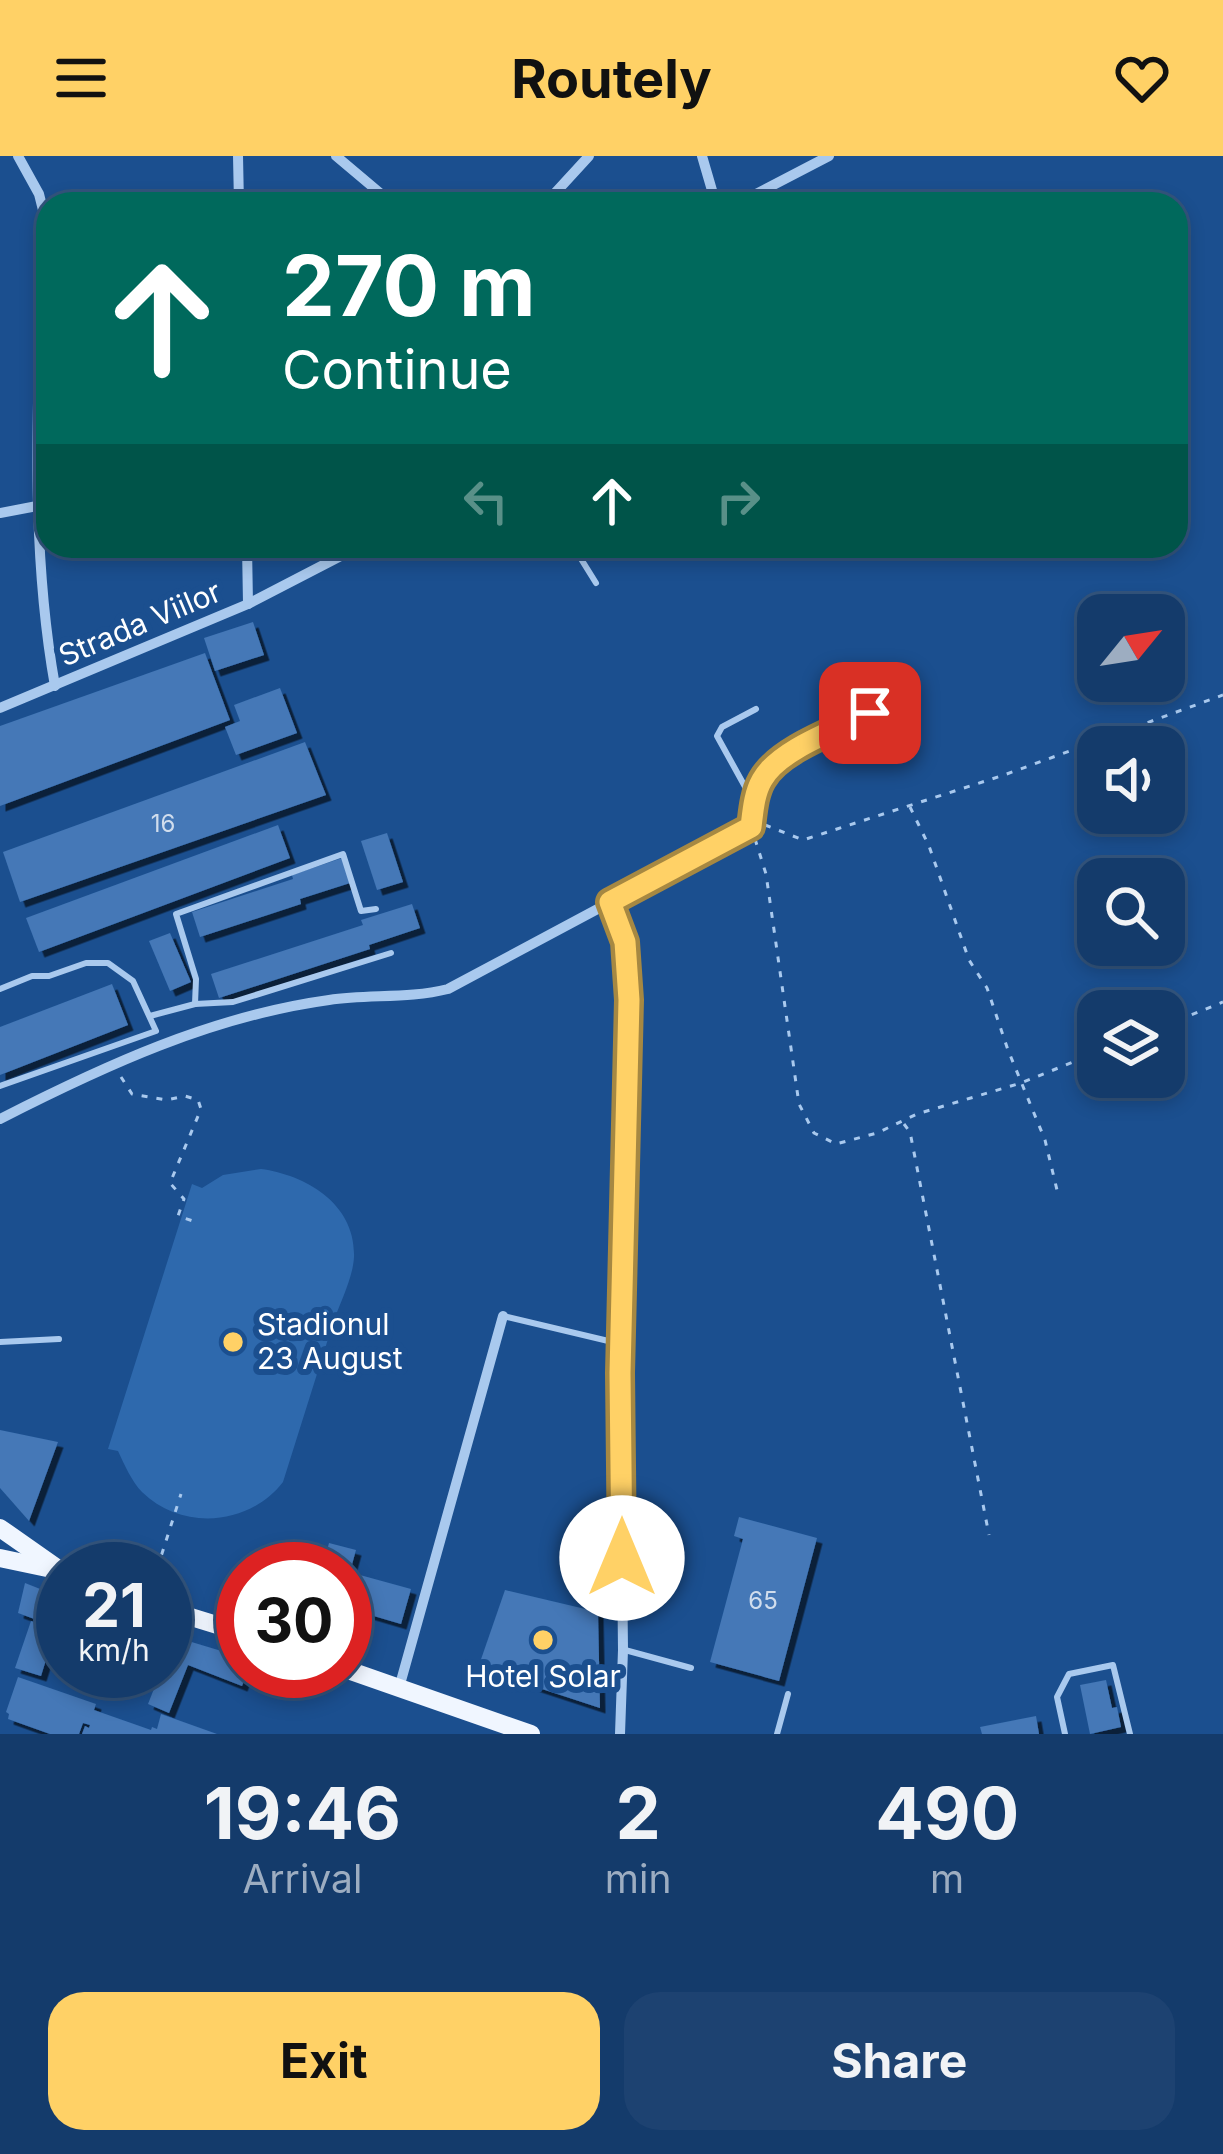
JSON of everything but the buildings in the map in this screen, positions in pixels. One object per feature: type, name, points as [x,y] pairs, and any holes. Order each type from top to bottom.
[{"type":"main road","points":[[0,1528],[36,1553]]},
{"type":"main road","points":[[0,1558],[36,1566]]},
{"type":"main road","points":[[372,1678],[531,1734]]},
{"type":"street","points":[[18,156],[38,192]]},
{"type":"street","points":[[238,156],[238,192]]},
{"type":"street","points":[[337,156],[379,192]]},
{"type":"street","points":[[556,192],[589,156]]},
{"type":"street","points":[[702,156],[712,192]]},
{"type":"street","points":[[760,192],[829,156]]},
{"type":"street","points":[[0,513],[36,506]]},
{"type":"street","points":[[40,558],[55,686]]},
{"type":"street","points":[[247,558],[248,604]]},
{"type":"street","name":"Strada Viilor","points":[[0,708],[248,604],[337,558]]},
{"type":"street","points":[[0,1119],[113,1066],[159,1037],[328,1000],[410,997],[448,989],[751,827]]},
{"type":"street","points":[[620,1734],[621,1343],[629,1000]]},
{"type":"street","points":[[399,1688],[503,1316]]},
{"type":"lane","points":[[580,558],[596,583]]},
{"type":"lane","points":[[754,803],[717,736],[719,730],[756,709]]},
{"type":"lane","points":[[751,827],[760,783],[769,770],[789,753],[870,713]]},
{"type":"lane","points":[[195,1004],[196,979],[176,914],[343,854],[361,911],[376,909]]},
{"type":"lane","points":[[610,902],[625,942],[629,1000]]},
{"type":"lane","points":[[150,1016],[195,1004],[233,1002],[391,953]]},
{"type":"lane","points":[[0,989],[86,963],[108,963],[133,981],[159,1037],[0,1086]]},
{"type":"lane","points":[[503,1316],[621,1343]]},
{"type":"lane","points":[[0,1342],[59,1339]]},
{"type":"lane","points":[[623,1650],[691,1668]]},
{"type":"lane","points":[[1065,1734],[1057,1697],[1069,1674],[1113,1665],[1130,1734]]},
{"type":"lane","points":[[777,1734],[788,1694]]},
{"type":"path","points":[[1077,1061],[1021,1084],[916,1114],[877,1133],[836,1144],[814,1133],[799,1103],[766,874],[751,827],[766,825],[803,840],[1130,731],[1223,695]]},
{"type":"path","points":[[909,806],[929,846],[969,961],[987,988],[1045,1140],[1057,1190]]},
{"type":"path","points":[[1185,1017],[1223,1002]]},
{"type":"path","points":[[113,1066],[132,1094],[198,1100],[201,1108],[170,1183],[184,1199],[178,1216],[199,1223]]},
{"type":"path","points":[[903,1123],[910,1132],[989,1535]]},
{"type":"path","points":[[166,1542],[181,1494]]},
{"type":"shaded area","points":[[261,1169],[311,1186],[337,1207],[352,1238],[353,1265],[283,1482],[253,1507],[235,1515],[196,1518],[158,1505],[142,1492],[118,1451],[108,1449],[192,1184],[202,1188],[223,1175]]},
{"type":"place","name":"Stadionul 23 August","points":[[233,1342]]},
{"type":"place","name":"Hotel Solar","points":[[543,1640]]},
{"type":"route","points":[[622,1558],[620,1373],[629,1000],[625,942],[610,902],[751,827],[760,783],[769,770],[789,753],[870,713]]}]
